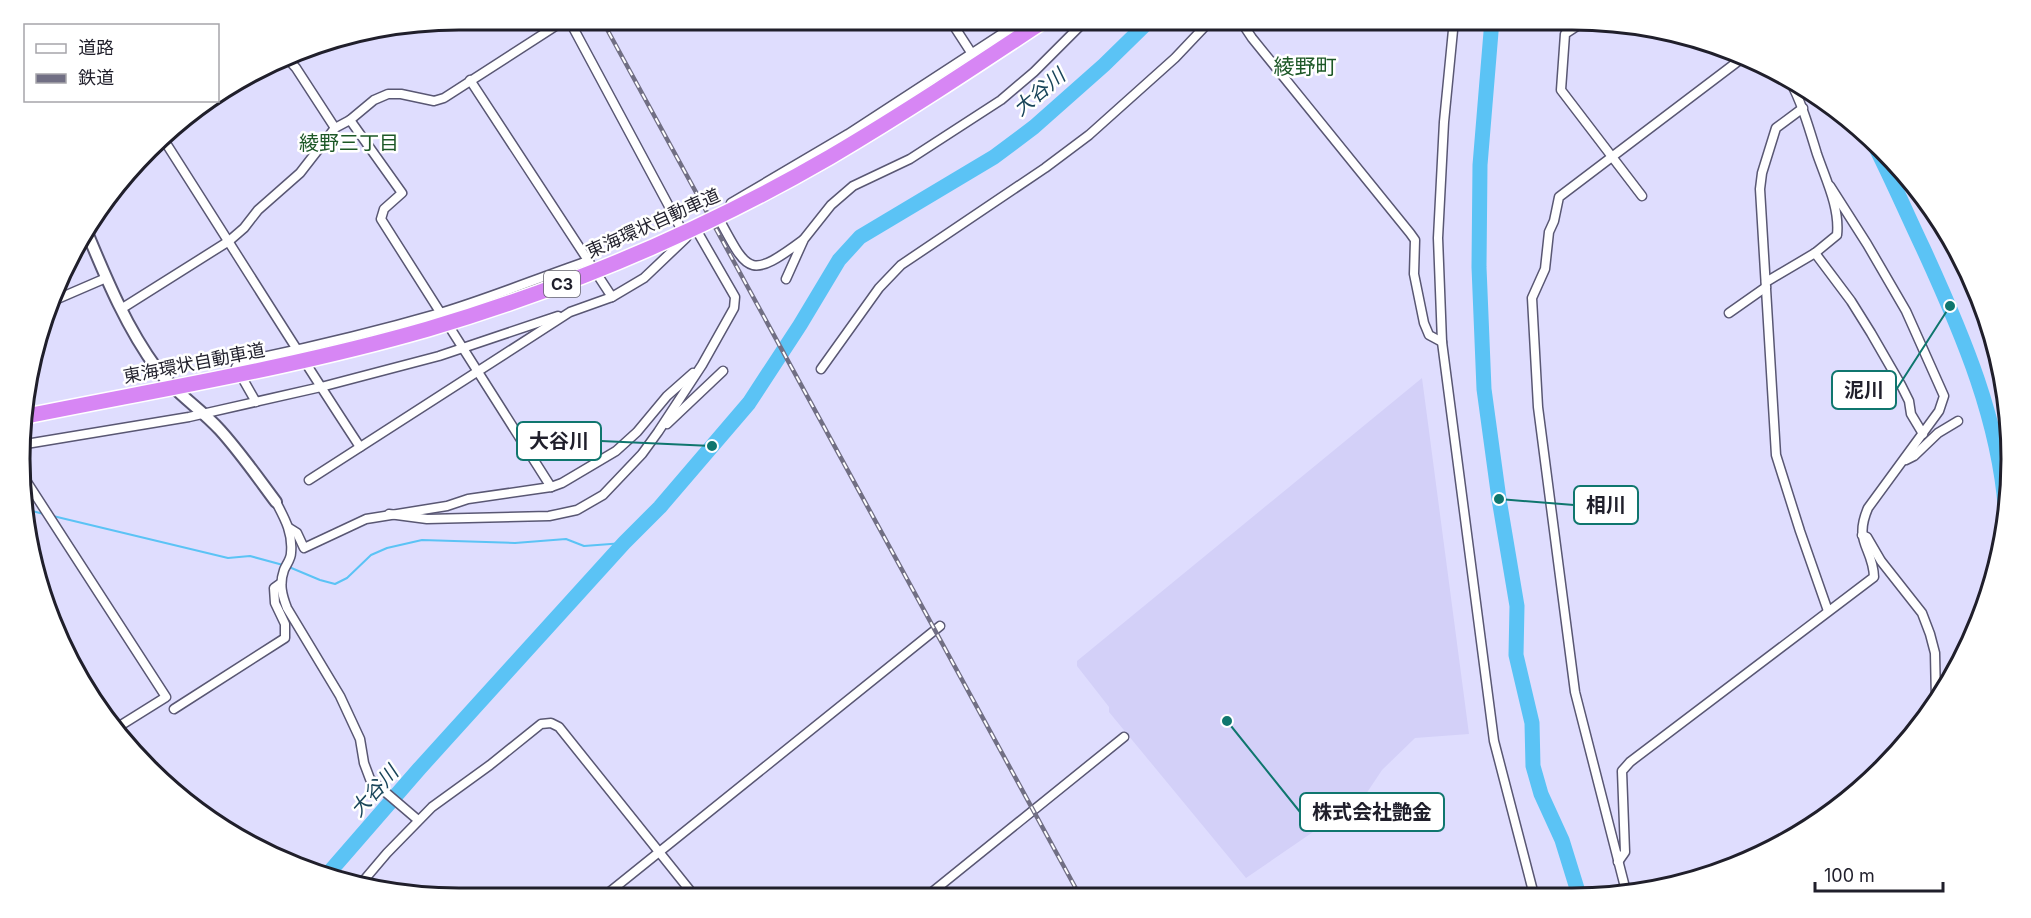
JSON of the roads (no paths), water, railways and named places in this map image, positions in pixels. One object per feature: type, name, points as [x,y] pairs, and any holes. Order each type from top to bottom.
[{"type":"highway","name":"東海環状自動車道","points":[[33,415],[297,363],[430,328],[557,286],[679,234],[819,163],[905,111],[1030,30]]},
{"type":"street","points":[[121,309],[229,241],[244,228],[258,210],[300,172],[335,128],[350,120],[374,100],[387,94],[401,94],[434,101],[444,98],[549,30]]},
{"type":"street","points":[[574,30],[686,238]]},
{"type":"street","points":[[956,30],[981,70]]},
{"type":"street","points":[[31,443],[189,417],[321,387],[464,348],[612,297],[644,278],[686,238],[718,217],[733,201],[848,134],[1008,30]]},
{"type":"street","points":[[786,279],[804,239],[831,205],[853,186],[910,159],[1001,100],[1034,72],[1076,30]]},
{"type":"street","points":[[821,369],[879,288],[901,265],[1046,168],[1089,135],[1175,58],[1202,30]]},
{"type":"street","points":[[1247,30],[1415,240],[1414,274],[1424,323],[1429,334],[1442,342]]},
{"type":"street","points":[[1453,30],[1444,122],[1438,238],[1442,342],[1494,741],[1532,888]]},
{"type":"street","points":[[1571,30],[1565,34],[1561,90],[1642,196]]},
{"type":"street","points":[[1624,884],[1575,692],[1538,407],[1532,298],[1545,269],[1549,232],[1554,221],[1559,196],[1736,63]]},
{"type":"street","points":[[292,64],[335,128]]},
{"type":"street","points":[[470,80],[612,297]]},
{"type":"street","points":[[1729,313],[1766,284],[1837,236],[1838,226],[1830,186],[1796,93]]},
{"type":"street","points":[[1803,108],[1776,128],[1762,173],[1760,189],[1776,455],[1828,611]]},
{"type":"street","points":[[350,120],[402,193],[384,208],[381,219],[551,487]]},
{"type":"street","points":[[167,145],[360,447]]},
{"type":"street","points":[[1618,861],[1625,852],[1622,771],[1630,762],[1874,577],[1862,535],[1863,521],[1868,508],[1939,411],[1944,396],[1906,311],[1830,186]]},
{"type":"street","points":[[718,217],[738,254],[748,265],[759,266],[772,262],[804,239]]},
{"type":"street","points":[[389,514],[427,519],[549,516],[577,510],[603,495],[642,454],[658,432],[702,365],[734,308],[735,297],[697,231]]},
{"type":"street","points":[[90,239],[121,309],[157,369],[169,384],[203,413],[247,462],[276,502],[289,528],[291,555],[283,572],[281,583],[282,596],[287,608],[340,696],[360,739],[364,763],[370,779],[415,817]]},
{"type":"street","points":[[1815,253],[1851,301],[1871,333],[1909,400],[1911,414],[1923,434]]},
{"type":"street","points":[[255,402],[236,367],[239,362],[296,350],[441,312],[522,286],[588,261]]},
{"type":"street","points":[[62,297],[106,278]]},
{"type":"street","points":[[309,480],[570,312]]},
{"type":"street","points":[[289,528],[297,533],[304,548],[366,519],[447,506],[468,499],[551,487],[562,483],[616,451],[637,432],[667,396],[702,365]]},
{"type":"street","points":[[658,432],[723,370]]},
{"type":"street","points":[[1900,464],[1914,456],[1938,433],[1958,421]]},
{"type":"street","points":[[31,490],[166,697],[123,725]]},
{"type":"street","points":[[1862,535],[1867,537],[1881,561],[1922,613],[1935,653],[1936,687]]},
{"type":"street","points":[[174,709],[285,638],[285,624],[275,603],[274,588],[281,583]]},
{"type":"street","points":[[615,888],[940,626]]},
{"type":"street","points":[[366,878],[415,817],[490,765],[541,724],[551,723],[559,727],[688,888]]},
{"type":"street","points":[[937,888],[1124,737]]},
{"type":"waterway","name":"大谷川","points":[[333,868],[419,769],[624,543],[660,507],[749,403],[839,260],[860,237],[994,157],[1034,127],[1140,30]]},
{"type":"waterway","points":[[1491,30],[1480,165],[1479,267],[1484,389],[1517,606],[1516,655],[1532,723],[1533,766],[1541,794],[1562,840],[1577,888]]},
{"type":"waterway","points":[[1885,166],[1938,280],[1965,346],[1988,413],[2001,471]]},
{"type":"waterway","points":[[34,511],[44,514]]},
{"type":"waterway","points":[[53,516],[228,558],[250,556],[283,565]]},
{"type":"waterway","points":[[289,567],[335,584],[347,578],[371,555],[387,548],[422,540],[515,543],[566,539],[584,546],[624,543]]},
{"type":"railway","points":[[607,30],[1076,888]]},
{"type":"place","name":"泥川","points":[[1950,306]]},
{"type":"place","name":"大谷川","points":[[712,446]]},
{"type":"place","name":"相川","points":[[1499,499]]},
{"type":"place","name":"株式会社艶金","points":[[1227,721]]},
{"type":"district","name":"綾野町","points":[[1305,66]]},
{"type":"district","name":"綾野三丁目","points":[[349,143]]}]
